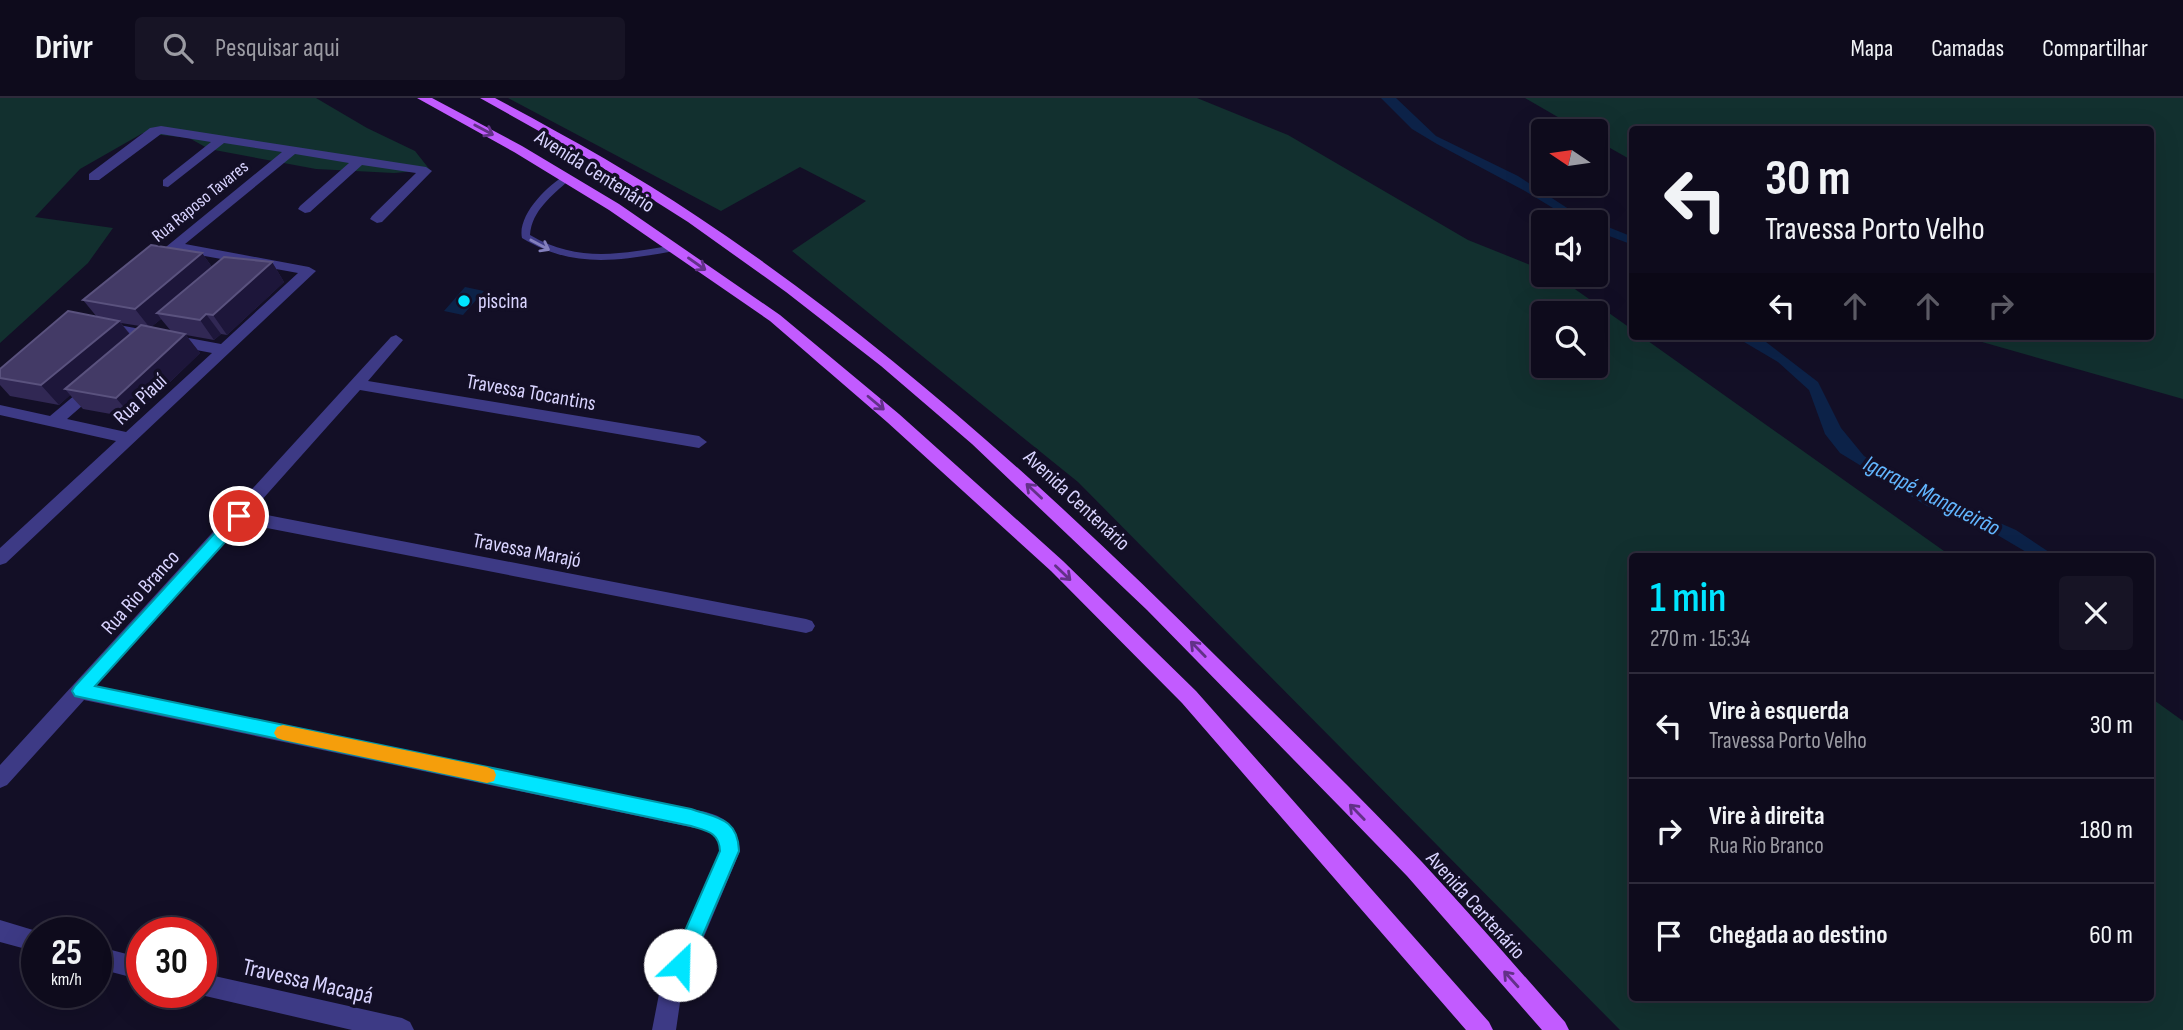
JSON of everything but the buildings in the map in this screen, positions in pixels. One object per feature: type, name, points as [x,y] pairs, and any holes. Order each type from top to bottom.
[{"type":"main road","name":"Avenida Centenário","points":[[423,98],[566,178],[674,248],[775,318],[893,418],[1057,566],[1189,697],[1480,1030]]},
{"type":"main road","name":"Avenida Centenário","points":[[486,98],[660,197],[767,269],[884,362],[1009,467],[1144,594],[1413,869],[1557,1030]]},
{"type":"street","points":[[94,177],[158,130],[426,171],[377,219]]},
{"type":"street","points":[[168,183],[222,139]]},
{"type":"street","name":"Rua Raposo Tavares","points":[[153,263],[294,149]]},
{"type":"street","points":[[305,209],[361,159]]},
{"type":"street","points":[[174,246],[246,258]]},
{"type":"street","points":[[225,275],[246,258]]},
{"type":"street","name":"Rua Piauí","points":[[0,558],[309,271],[246,258]]},
{"type":"street","points":[[148,341],[174,320]]},
{"type":"street","points":[[92,325],[148,341],[225,350]]},
{"type":"street","name":"Rua Rio Branco","points":[[0,779],[396,340]]},
{"type":"street","points":[[53,422],[103,380]]},
{"type":"street","name":"Travessa Tocantins","points":[[356,384],[699,442]]},
{"type":"street","points":[[0,410],[128,438]]},
{"type":"street","name":"Travessa Marajó","points":[[239,516],[806,626]]},
{"type":"street","points":[[81,691],[691,818],[721,828],[729,837],[730,851],[671,989],[664,1030]]},
{"type":"street","points":[[0,931],[21,937]]},
{"type":"street","name":"Travessa Macapá","points":[[217,988],[402,1030]]},
{"type":"lane","points":[[566,178],[524,223],[525,236],[542,248],[590,260],[674,248]]},
{"type":"green space","points":[[0,98],[316,98],[367,128],[415,151],[430,170],[394,173],[316,169],[209,149],[189,138],[143,133],[80,169],[35,217],[113,228],[88,263],[0,343]]},
{"type":"green space","points":[[508,98],[1197,98],[1288,135],[1468,240],[1531,265],[1531,287],[1572,287],[1592,301],[1531,301],[1531,378],[1608,378],[1608,312],[1629,327],[1629,340],[1647,340],[1947,553],[1629,553],[1629,1001],[2154,1001],[2154,700],[2183,721],[2183,1030],[1620,1030],[1078,482],[792,251],[866,201],[800,167],[721,211]]},
{"type":"green space","points":[[1525,98],[2183,98],[2183,399],[1975,340],[2154,340],[2154,126],[1629,126],[1629,159],[1608,147],[1608,119],[1561,119]]},
{"type":"water","points":[[1381,98],[1396,98],[1436,136],[1518,176],[1531,184],[1531,195],[1437,144],[1412,129]]},
{"type":"water","points":[[1533,196],[1549,196],[1570,210],[1556,210]]},
{"type":"water","points":[[1608,227],[1629,235],[1629,243],[1608,236]]},
{"type":"water","name":"piscina","points":[[465,287],[484,291],[463,315],[444,311]]},
{"type":"water","name":"Igarapé Mangueirão","points":[[1741,340],[1762,340],[1818,382],[1841,428],[1864,456],[1919,488],[2016,530],[2050,553],[2028,553],[1994,533],[1927,506],[1840,453],[1825,434],[1809,390],[1778,362]]},
{"type":"slow traffic","points":[[283,733],[487,775]]},
{"type":"place","name":"piscina","points":[[464,301]]},
{"type":"route","points":[[239,516],[81,691],[703,820],[721,828],[729,837],[730,851],[680,965]]}]
